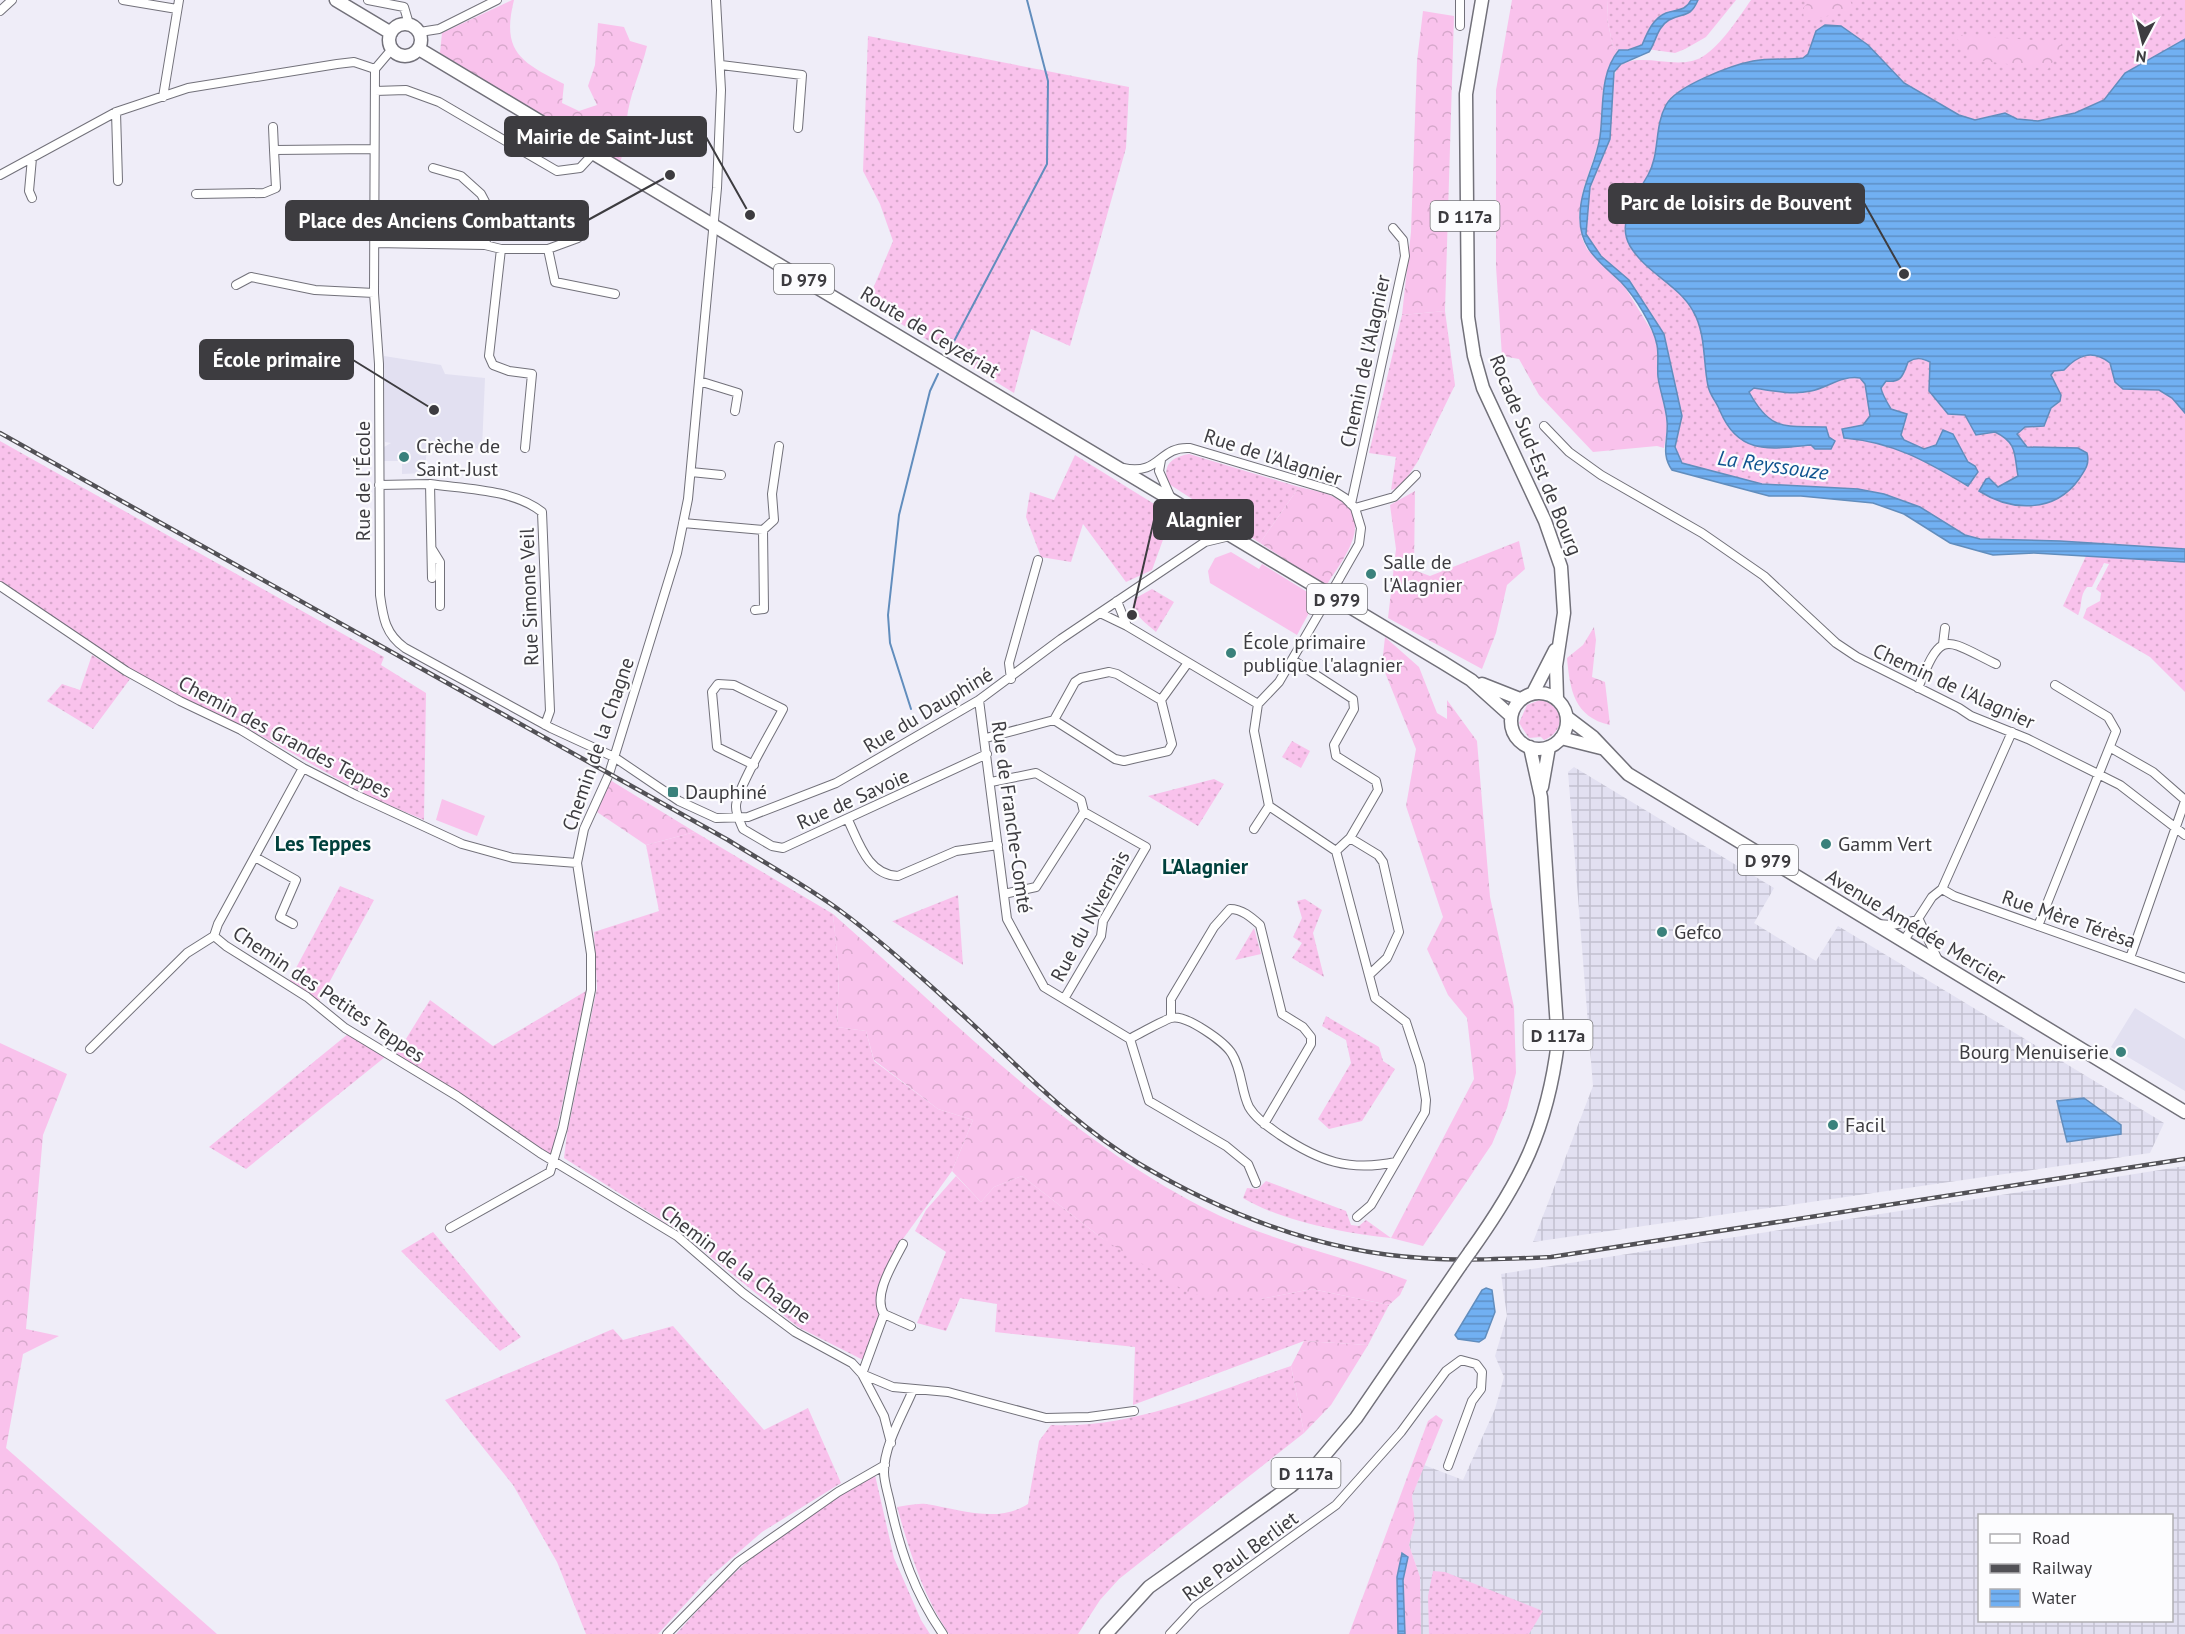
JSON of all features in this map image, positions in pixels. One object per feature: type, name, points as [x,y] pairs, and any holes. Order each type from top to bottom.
[{"type":"main road","points":[[336,0],[391,33]]},
{"type":"main road","name":"Rocade Sud-Est de Bourg","points":[[1482,0],[1470,59],[1465,124],[1468,317],[1477,366],[1500,429],[1556,549],[1564,588],[1560,638]]},
{"type":"main road","points":[[400,24],[409,24],[420,32],[422,41],[419,50],[405,56],[392,49],[389,41],[391,33],[400,24]]},
{"type":"main road","name":"Route de Ceyzériat","points":[[419,50],[1204,519]]},
{"type":"main road","name":"D 979","points":[[1204,519],[1471,680],[1520,699]]},
{"type":"main road","name":"D 117a","points":[[1533,693],[1560,638]]},
{"type":"main road","name":"D 117a","points":[[1557,698],[1556,674],[1560,638]]},
{"type":"main road","name":"D 979","points":[[1471,680],[1511,716]]},
{"type":"main road","points":[[1533,693],[1550,694],[1557,698],[1568,718],[1561,738],[1549,747],[1530,747],[1522,744],[1513,732],[1511,716],[1520,699],[1533,693]]},
{"type":"main road","name":"Avenue Amédée Mercier","points":[[1568,718],[1593,737],[1628,774],[2185,1112]]},
{"type":"main road","points":[[1561,738],[1602,748]]},
{"type":"main road","name":"D 117a","points":[[1106,1634],[1149,1587],[1291,1486],[1317,1464],[1356,1418],[1508,1196],[1530,1155],[1553,1082],[1558,1042],[1558,1010],[1541,797],[1530,747]]},
{"type":"main road","name":"D 117a","points":[[1541,797],[1549,747]]},
{"type":"street","points":[[0,11],[12,0]]},
{"type":"street","points":[[123,0],[177,9]]},
{"type":"street","points":[[163,97],[179,0]]},
{"type":"street","points":[[368,0],[404,7],[409,24]]},
{"type":"street","points":[[420,32],[439,29],[497,0]]},
{"type":"street","name":"Chemin de la Chagne","points":[[716,0],[721,65],[714,225],[691,472],[683,523],[664,596],[614,757],[584,829],[577,863],[591,954],[591,990],[555,1161],[677,1236],[743,1293],[795,1332],[852,1363],[862,1374],[884,1416],[891,1443]]},
{"type":"street","points":[[1460,0],[1461,26]]},
{"type":"street","points":[[0,176],[116,112],[188,88],[354,62],[375,69],[392,49]]},
{"type":"street","points":[[721,65],[802,75],[798,128]]},
{"type":"street","name":"Rue de l'École","points":[[375,69],[374,293],[379,364],[380,595],[384,624],[394,640],[545,725],[614,757]]},
{"type":"street","points":[[375,91],[406,90],[440,102],[557,171],[580,168],[593,154]]},
{"type":"street","points":[[116,112],[118,181]]},
{"type":"street","points":[[196,194],[204,192],[264,193],[276,188],[273,127]]},
{"type":"street","points":[[274,150],[374,149]]},
{"type":"street","points":[[32,158],[29,191],[32,198]]},
{"type":"street","points":[[433,168],[461,176],[481,194],[491,213],[484,245]]},
{"type":"street","name":"Chemin de l'Alagnier","points":[[1353,506],[1405,256],[1403,240],[1393,228]]},
{"type":"street","points":[[375,243],[548,249],[578,238],[581,230]]},
{"type":"street","points":[[501,249],[489,356],[493,364],[509,371],[532,374],[525,448]]},
{"type":"street","points":[[548,249],[555,282],[615,294]]},
{"type":"street","points":[[236,285],[251,278],[315,290],[374,293]]},
{"type":"street","points":[[699,381],[738,393],[735,411]]},
{"type":"street","name":"Chemin de l'Alagnier","points":[[1544,426],[1569,452],[1601,475],[1702,533],[1764,576],[1836,643],[1857,657],[1971,716],[2012,732],[2099,773],[2120,785],[2185,835]]},
{"type":"street","points":[[683,523],[763,530],[774,520],[772,494],[778,446]]},
{"type":"street","name":"Rue de l'Alagnier","points":[[1116,467],[1141,470],[1161,460],[1174,449],[1190,448],[1334,491],[1353,506],[1361,528],[1359,544],[1279,682],[1257,704]]},
{"type":"street","points":[[1161,460],[1159,471],[1163,485],[1177,503]]},
{"type":"street","points":[[691,472],[721,475]]},
{"type":"street","points":[[1353,506],[1394,498],[1416,475]]},
{"type":"street","points":[[379,485],[430,484],[432,578]]},
{"type":"street","name":"Rue Simone Veil","points":[[430,484],[489,492],[532,504],[542,512],[550,711],[545,725]]},
{"type":"street","points":[[1204,519],[1207,534],[1205,542]]},
{"type":"street","points":[[755,610],[764,609],[763,530]]},
{"type":"street","points":[[1127,626],[1117,601],[1205,542],[1232,536]]},
{"type":"street","points":[[431,548],[440,562],[440,606]]},
{"type":"street","points":[[1011,679],[1010,663],[1038,560]]},
{"type":"street","name":"Chemin des Grandes Teppes","points":[[0,586],[126,671],[180,701],[241,730],[303,768],[462,844],[513,858],[577,863]]},
{"type":"street","name":"Rue du Dauphiné","points":[[739,819],[784,805],[836,783],[980,700],[1011,679],[1061,639],[1117,601]]},
{"type":"street","points":[[1100,613],[1127,626],[1257,704],[1254,731],[1269,807],[1254,829]]},
{"type":"street","points":[[1943,644],[1945,628]]},
{"type":"street","points":[[1918,688],[1933,651],[1943,644],[1954,644],[1996,664]]},
{"type":"street","points":[[1293,660],[1353,699],[1354,709],[1334,745],[1336,756],[1376,781],[1378,790],[1350,838],[1336,851]]},
{"type":"street","points":[[1054,720],[1115,759],[1125,761],[1168,751],[1171,748],[1161,700],[1187,664]]},
{"type":"street","points":[[986,738],[1054,720],[1075,682],[1081,678],[1109,672],[1117,674],[1161,700]]},
{"type":"street","points":[[614,757],[679,801],[716,818],[739,819],[737,799],[783,709],[734,685],[718,684],[712,692],[717,747],[754,765]]},
{"type":"street","points":[[2038,926],[2116,731],[2108,717],[2055,685]]},
{"type":"street","name":"Rue de Franche-Comté","points":[[980,700],[1007,919],[1012,932],[1044,987],[1130,1039]]},
{"type":"street","points":[[1903,942],[1932,897],[1942,889],[2012,732]]},
{"type":"street","points":[[2111,748],[2153,772],[2185,800],[2130,958]]},
{"type":"street","name":"Rue de Savoie","points":[[739,819],[743,829],[772,846],[783,848],[987,754]]},
{"type":"street","name":"Chemin des Petites Teppes","points":[[303,768],[218,924],[214,936],[226,946],[308,997],[345,1028],[457,1096],[555,1161]]},
{"type":"street","points":[[991,782],[1036,773],[1081,800],[1084,812],[1036,887],[1004,894]]},
{"type":"street","points":[[1269,807],[1336,851],[1375,998],[1406,1022],[1420,1065],[1426,1100],[1425,1112],[1371,1205],[1358,1217]]},
{"type":"street","name":"Rue du Nivernais","points":[[1064,999],[1101,936],[1103,921],[1146,847],[1084,812]]},
{"type":"street","points":[[848,820],[867,860],[889,875],[898,876],[956,851],[998,845]]},
{"type":"street","points":[[1350,838],[1378,855],[1383,862],[1399,932],[1387,958],[1369,975]]},
{"type":"street","points":[[255,857],[296,880],[280,917],[293,924]]},
{"type":"street","name":"Rue Mère Térèsa","points":[[1942,889],[1954,896],[2185,978]]},
{"type":"street","points":[[1171,1018],[1171,999],[1214,927],[1230,909],[1236,909],[1260,925],[1282,1014],[1303,1027],[1311,1037],[1311,1044],[1264,1124]]},
{"type":"street","points":[[1873,924],[1892,925],[1919,920]]},
{"type":"street","points":[[1919,920],[1939,964]]},
{"type":"street","points":[[90,1049],[187,953],[214,936]]},
{"type":"street","points":[[1256,1183],[1248,1164],[1226,1146],[1149,1101],[1130,1039],[1171,1018],[1188,1021],[1225,1044],[1233,1056],[1250,1107],[1264,1124],[1304,1151],[1338,1164],[1371,1167],[1396,1162]]},
{"type":"street","points":[[450,1228],[550,1172],[555,1161]]},
{"type":"street","points":[[903,1244],[880,1296],[879,1307],[884,1314],[910,1326]]},
{"type":"street","points":[[884,1314],[862,1374],[893,1387],[948,1392],[1046,1418],[1089,1417],[1134,1411]]},
{"type":"street","name":"Rue Paul Berliet","points":[[1170,1634],[1196,1606],[1336,1504],[1401,1432],[1446,1371],[1461,1360],[1468,1361],[1476,1364],[1483,1380],[1481,1389],[1472,1401],[1448,1466]]},
{"type":"street","points":[[913,1390],[891,1443],[884,1472],[897,1536],[923,1603],[943,1634]]},
{"type":"street","points":[[667,1634],[738,1562],[838,1492],[885,1465]]},
{"type":"shaded area","points":[[384,356],[441,365],[445,374],[485,378],[482,449],[427,444],[425,473],[402,474],[402,461],[383,461],[384,447],[391,443],[385,442]]},
{"type":"shaded area","points":[[1574,767],[1774,888],[1754,923],[1816,961],[1838,926],[2164,1123],[2150,1153],[1533,1242],[1593,1086],[1568,772]]},
{"type":"shaded area","points":[[2135,1008],[2185,1039],[2185,1091],[2111,1047]]},
{"type":"shaded area","points":[[2185,1166],[2185,1634],[1421,1634],[1420,1577],[1409,1545],[1415,1522],[1412,1496],[1424,1465],[1463,1480],[1495,1409],[1504,1377],[1495,1356],[1507,1316],[1501,1274]]},
{"type":"green space","points":[[514,0],[510,32],[518,53],[536,69],[564,84],[562,103],[579,111],[597,105],[588,86],[595,65],[598,23],[624,27],[630,41],[647,46],[630,103],[620,163],[440,53],[442,33]]},
{"type":"green space","points":[[1512,0],[1608,0],[1607,18],[1613,47],[1619,50],[1612,59],[1603,91],[1600,139],[1583,190],[1579,216],[1582,238],[1587,249],[1623,284],[1653,333],[1658,346],[1658,375],[1668,425],[1664,448],[1657,446],[1593,452],[1539,395],[1519,359],[1502,356],[1496,267],[1496,90]]},
{"type":"green space","points":[[1608,0],[1736,0],[1706,37],[1675,53],[1647,49],[1619,50],[1613,47],[1607,18]]},
{"type":"green space","points":[[1751,0],[2185,0],[2185,549],[2060,541],[1980,539],[1965,535],[1920,507],[1884,494],[1858,489],[1762,484],[1682,463],[1675,447],[1682,416],[1664,334],[1629,280],[1601,256],[1586,234],[1590,187],[1610,139],[1612,82],[1617,68],[1636,60],[1681,62],[1702,57],[1723,39]]},
{"type":"green space","points":[[1811,0],[1850,0],[1854,10],[1804,21],[1803,8]]},
{"type":"green space","points":[[1423,11],[1454,16],[1445,311],[1402,315],[1411,232],[1417,61]]},
{"type":"green space","points":[[1954,35],[2052,41],[2060,38],[2062,48],[2048,69],[1975,60]]},
{"type":"green space","points":[[868,36],[1129,87],[1126,148],[1070,346],[1031,329],[1014,393],[867,303],[893,241],[880,204],[863,171]]},
{"type":"green space","points":[[1445,311],[1455,385],[1418,461],[1401,487],[1391,490],[1396,457],[1369,453],[1402,315]]},
{"type":"green space","points":[[0,441],[384,657],[381,665],[426,693],[424,820],[370,797],[249,729],[152,683],[0,582]]},
{"type":"green space","points":[[1189,454],[1299,487],[1260,543],[1169,484],[1166,472],[1169,463],[1177,457]]},
{"type":"green space","points":[[1075,455],[1172,515],[1152,570],[1126,582],[1083,524],[1071,562],[1041,557],[1026,517],[1030,492],[1054,500]]},
{"type":"green space","points":[[1299,487],[1336,498],[1348,507],[1354,517],[1355,529],[1347,553],[1326,586],[1260,543]]},
{"type":"green space","points":[[1415,491],[1414,570],[1430,576],[1519,541],[1525,569],[1507,585],[1496,633],[1482,669],[1388,618],[1396,549],[1390,505]]},
{"type":"green space","points":[[1231,552],[1259,569],[1262,564],[1317,598],[1297,635],[1210,583],[1208,571],[1215,558]]},
{"type":"green space","points":[[2086,556],[2185,562],[2185,692],[2150,657],[2083,618],[2087,608],[2100,601],[2101,593],[2096,589],[2109,564],[2104,563],[2092,587],[2087,587],[2085,590],[2078,615],[2063,606]]},
{"type":"green space","points":[[1152,589],[1174,602],[1156,632],[1140,618],[1134,604],[1134,599]]},
{"type":"green space","points":[[1594,627],[1596,640],[1592,677],[1605,682],[1610,725],[1598,721],[1581,709],[1570,681],[1567,658],[1583,645]]},
{"type":"green space","points":[[1385,637],[1419,667],[1437,713],[1447,719],[1447,700],[1477,741],[1490,897],[1514,1007],[1516,1073],[1507,1108],[1492,1144],[1423,1246],[1391,1238],[1474,1079],[1467,1018],[1448,995],[1427,949],[1443,917],[1406,806],[1416,749],[1382,665]]},
{"type":"green space","points":[[92,655],[130,679],[93,729],[47,701],[62,684],[80,690]]},
{"type":"green space","points":[[1540,700],[1554,707],[1560,718],[1556,731],[1544,740],[1541,737],[1529,738],[1519,723],[1527,705]]},
{"type":"green space","points":[[1292,741],[1310,751],[1301,768],[1282,757]]},
{"type":"green space","points":[[1214,779],[1224,784],[1198,826],[1148,796]]},
{"type":"green space","points":[[610,780],[695,832],[646,845],[597,812]]},
{"type":"green space","points":[[442,799],[485,816],[477,836],[436,820]]},
{"type":"green space","points":[[695,832],[833,914],[839,972],[837,1027],[866,1031],[874,1061],[938,1109],[973,1120],[952,1171],[900,1243],[877,1304],[880,1319],[863,1360],[798,1327],[680,1232],[564,1158],[597,988],[594,932],[659,911],[646,845]]},
{"type":"green space","points":[[340,886],[374,900],[318,1003],[289,981]]},
{"type":"green space","points":[[958,895],[963,965],[892,921],[893,921]]},
{"type":"green space","points":[[1305,899],[1322,910],[1313,933],[1324,977],[1292,958],[1302,943],[1293,937],[1302,918],[1297,901]]},
{"type":"green space","points":[[833,914],[1009,1072],[1101,1145],[1151,1178],[1227,1219],[1277,1238],[1407,1280],[1400,1295],[1389,1305],[1312,1289],[1261,1299],[1190,1294],[1103,1239],[1022,1176],[994,1187],[981,1202],[952,1171],[973,1120],[938,1109],[874,1060],[866,1031],[837,1027],[839,972]]},
{"type":"green space","points":[[1254,928],[1261,954],[1235,960]]},
{"type":"green space","points":[[586,991],[552,1153],[546,1155],[441,1081],[396,1055],[430,1000],[493,1046]]},
{"type":"green space","points":[[1326,1016],[1379,1047],[1383,1061],[1395,1069],[1362,1121],[1329,1129],[1318,1119],[1351,1063],[1346,1040],[1322,1026]]},
{"type":"green space","points":[[348,1034],[385,1057],[246,1169],[209,1147]]},
{"type":"green space","points":[[0,1043],[67,1074],[43,1135],[26,1329],[59,1336],[23,1354],[6,1448],[217,1634],[0,1634]]},
{"type":"green space","points":[[956,1176],[981,1202],[994,1187],[1022,1176],[1103,1239],[1261,1299],[1312,1289],[1389,1305],[1368,1345],[1304,1341],[1133,1405],[1135,1347],[995,1332],[997,1304],[960,1298],[946,1331],[917,1323],[946,1252],[915,1231],[926,1210]]},
{"type":"green space","points":[[1266,1181],[1346,1211],[1351,1225],[1359,1226],[1366,1220],[1391,1238],[1295,1220],[1243,1198],[1247,1188],[1258,1189]]},
{"type":"green space","points":[[433,1232],[521,1337],[500,1351],[401,1251]]},
{"type":"green space","points":[[673,1326],[764,1430],[808,1408],[841,1483],[762,1532],[710,1577],[658,1634],[586,1634],[557,1562],[513,1485],[445,1400],[613,1329],[623,1340]]},
{"type":"green space","points":[[1304,1341],[1368,1345],[1331,1405],[1304,1433],[1291,1366]]},
{"type":"green space","points":[[1291,1366],[1304,1433],[1119,1579],[1100,1600],[1078,1634],[949,1634],[924,1588],[897,1507],[926,1504],[991,1514],[1016,1510],[1028,1504],[1039,1441],[1051,1425],[1082,1425],[1143,1415],[1173,1407]]},
{"type":"green space","points":[[1436,1415],[1443,1420],[1412,1496],[1415,1522],[1409,1545],[1420,1577],[1421,1634],[1349,1634],[1428,1421]]},
{"type":"green space","points":[[875,1475],[894,1558],[921,1620],[930,1634],[676,1634],[718,1589],[758,1553],[815,1511]]},
{"type":"green space","points":[[1433,1571],[1445,1572],[1543,1611],[1529,1634],[1429,1634],[1428,1596]]},
{"type":"water","points":[[1691,0],[1698,0],[1692,10],[1665,23],[1649,52],[1621,64],[1614,72],[1610,139],[1590,187],[1586,234],[1601,256],[1629,280],[1664,334],[1682,416],[1675,447],[1682,463],[1762,484],[1858,489],[1884,494],[1920,507],[1965,535],[1980,539],[2060,541],[2185,549],[2185,562],[2034,553],[1993,555],[1950,543],[1904,514],[1873,503],[1801,496],[1769,496],[1672,470],[1666,458],[1667,421],[1658,377],[1658,349],[1655,337],[1648,320],[1632,295],[1587,246],[1583,237],[1580,216],[1583,196],[1600,137],[1605,80],[1613,59],[1619,50],[1628,50],[1642,45],[1657,18],[1683,8]]},
{"type":"water","points":[[1825,25],[1841,26],[1868,45],[1904,83],[1959,115],[1975,120],[2005,113],[2017,119],[2038,121],[2075,113],[2104,100],[2125,73],[2185,39],[2185,413],[2172,398],[2159,390],[2123,389],[2115,382],[2110,363],[2097,356],[2080,358],[2064,370],[2054,371],[2051,375],[2061,395],[2060,401],[2051,408],[2044,426],[2025,427],[2017,434],[2027,447],[2078,448],[2087,453],[2087,464],[2079,479],[2069,490],[2058,498],[2032,506],[2005,503],[1979,491],[1986,479],[1989,478],[1998,487],[2018,476],[2014,450],[2008,441],[1995,432],[1976,435],[1965,415],[1948,414],[1929,391],[1930,362],[1922,359],[1908,362],[1899,379],[1886,381],[1881,388],[1891,409],[1907,414],[1901,435],[1904,440],[1924,449],[1936,445],[1943,430],[1953,434],[1968,462],[1975,466],[1978,472],[1968,486],[1894,448],[1844,438],[1842,429],[1863,425],[1870,416],[1865,384],[1860,378],[1847,378],[1817,389],[1797,393],[1754,388],[1749,392],[1765,415],[1773,421],[1791,426],[1826,427],[1829,437],[1835,441],[1831,449],[1815,449],[1811,445],[1770,448],[1747,443],[1737,436],[1728,426],[1709,390],[1702,338],[1693,311],[1680,294],[1645,264],[1630,246],[1626,237],[1626,219],[1633,200],[1652,167],[1662,113],[1672,98],[1705,77],[1744,63],[1803,58],[1808,54],[1816,31]]},
{"type":"water","points":[[2084,1098],[2121,1125],[2121,1134],[2067,1142],[2057,1101]]},
{"type":"water","points":[[1486,1288],[1492,1290],[1495,1312],[1485,1338],[1479,1342],[1458,1339],[1455,1335],[1482,1290]]},
{"type":"water","points":[[1402,1553],[1408,1557],[1403,1580],[1405,1634],[1398,1634],[1397,1577]]},
{"type":"waterway","points":[[951,347],[1047,164],[1048,81],[1027,0]]},
{"type":"waterway","points":[[911,709],[890,643],[888,615],[899,515],[930,391],[938,374]]},
{"type":"railway","points":[[0,433],[728,840],[798,882],[838,909],[883,945],[941,995],[1065,1110],[1113,1147],[1204,1199],[1310,1239],[1347,1248],[1422,1258],[1551,1257],[2185,1159]]},
{"type":"place","name":"Place des Anciens Combattants","points":[[670,175]]},
{"type":"place","name":"Mairie de Saint-Just","points":[[750,215]]},
{"type":"place","name":"Parc de loisirs de Bouvent","points":[[1904,274]]},
{"type":"place","name":"École primaire","points":[[434,410]]},
{"type":"place","name":"Crèche de Saint-Just","points":[[404,457]]},
{"type":"place","name":"Salle de l'Alagnier","points":[[1371,574]]},
{"type":"place","name":"Alagnier","points":[[1132,615]]},
{"type":"place","name":"École primaire publique l'alagnier","points":[[1231,653]]},
{"type":"place","name":"Dauphiné","points":[[673,792]]},
{"type":"place","name":"Gamm Vert","points":[[1826,844]]},
{"type":"place","name":"Gefco","points":[[1662,932]]},
{"type":"place","name":"Bourg Menuiserie","points":[[2121,1052]]},
{"type":"place","name":"Facil","points":[[1833,1125]]},
{"type":"district","name":"Les Teppes","points":[[323,843]]},
{"type":"district","name":"L'Alagnier","points":[[1205,866]]},
{"type":"water label","name":"La Reyssouze","points":[[1773,465]]}]
